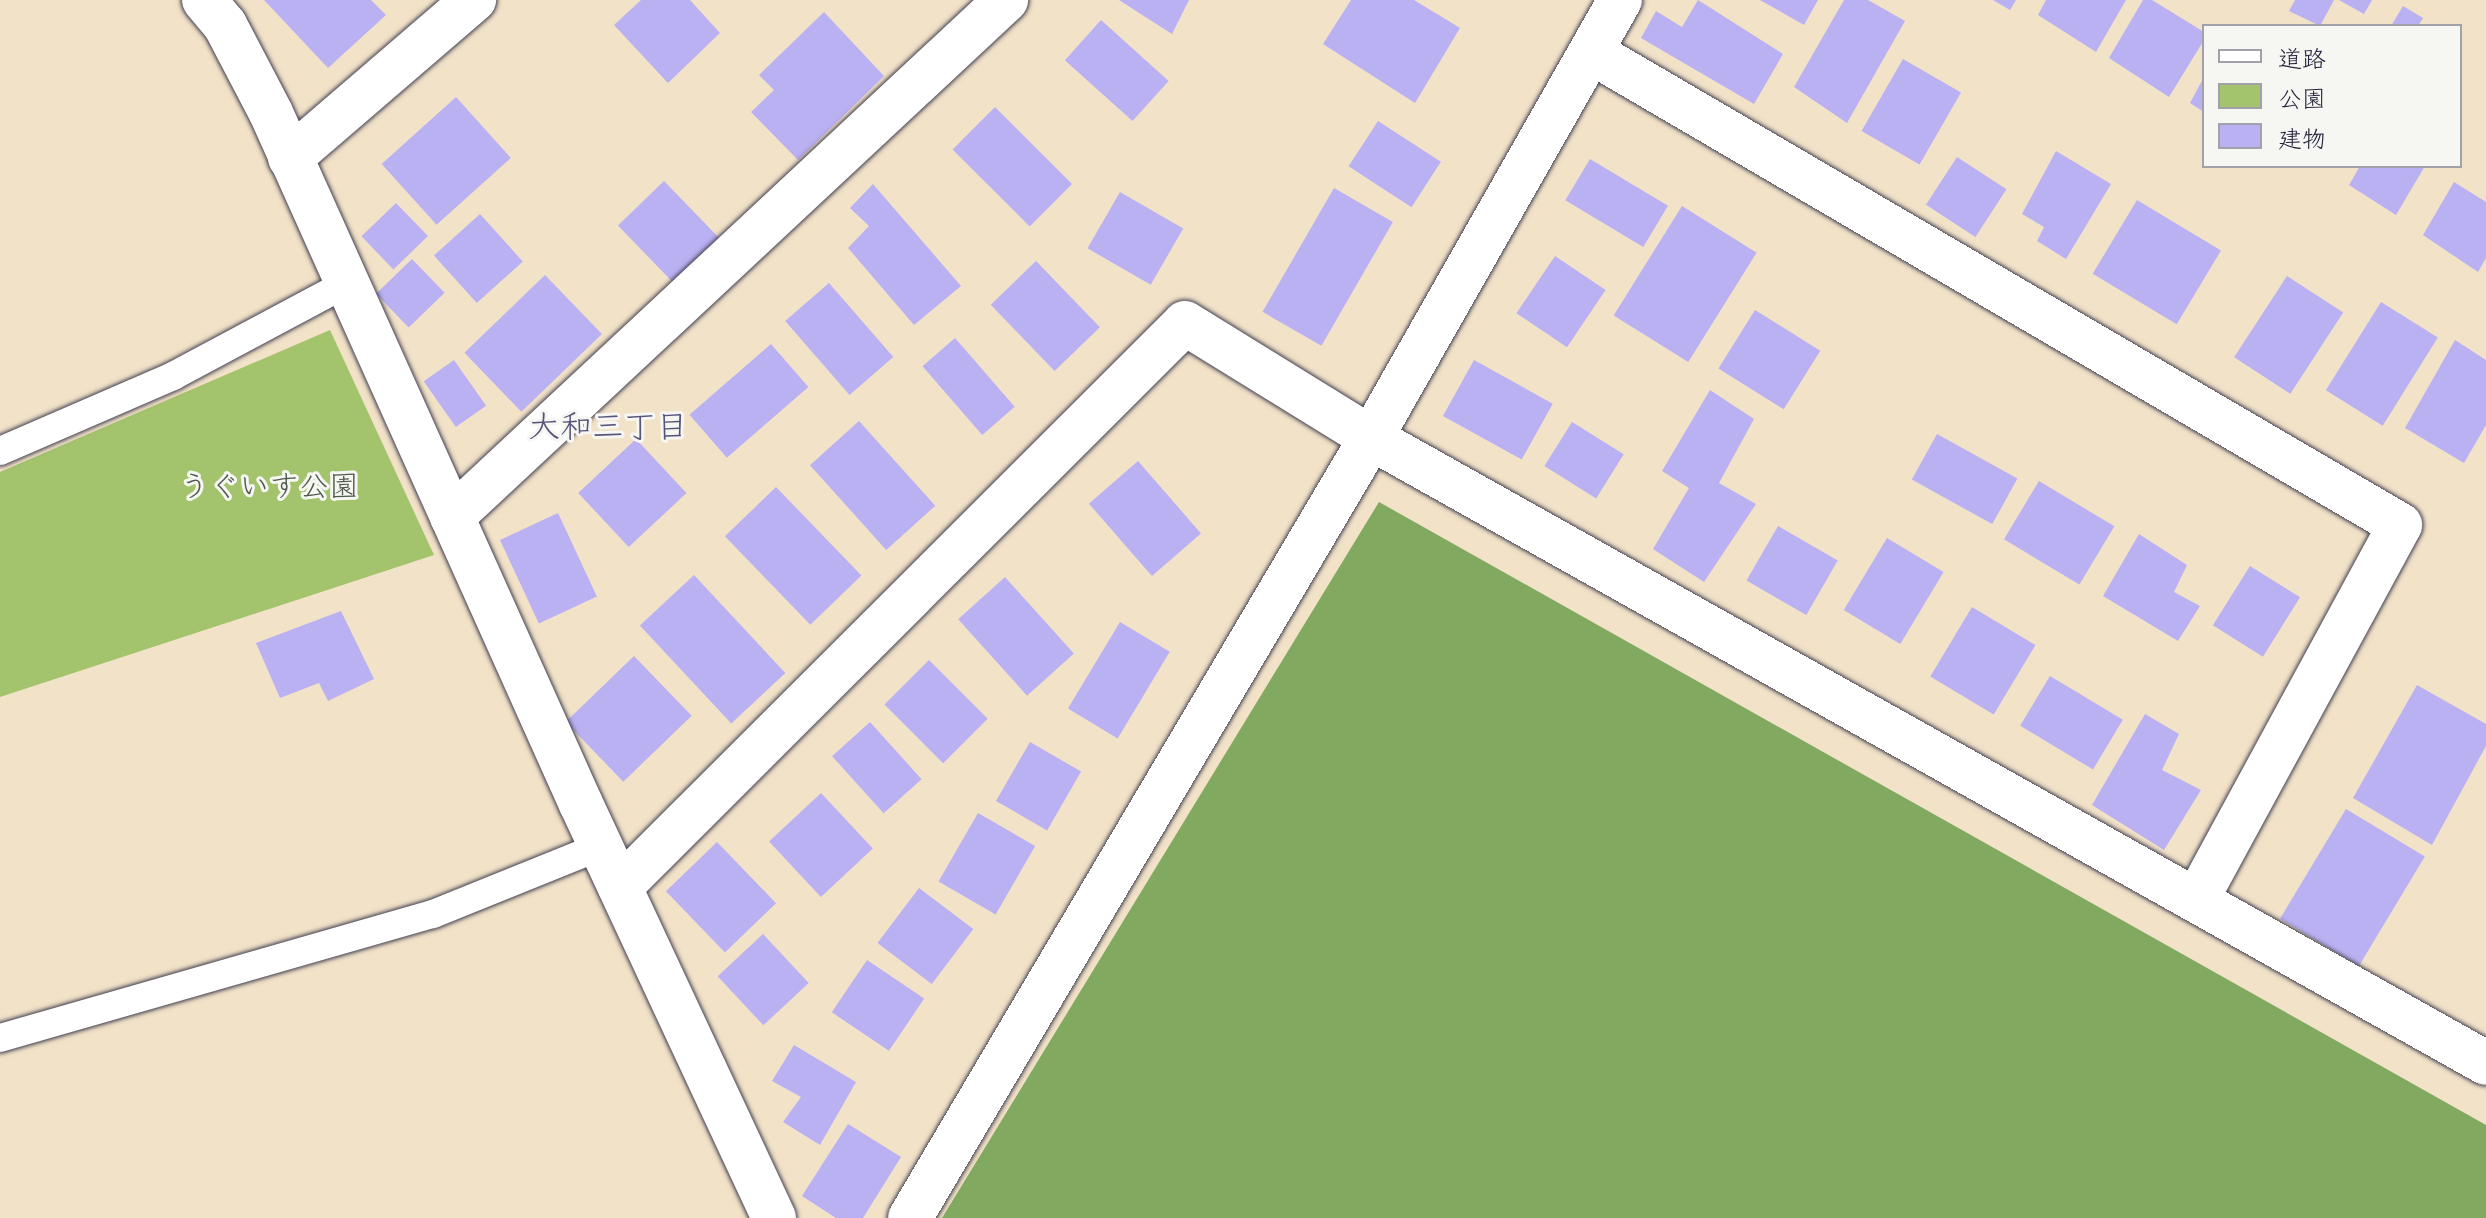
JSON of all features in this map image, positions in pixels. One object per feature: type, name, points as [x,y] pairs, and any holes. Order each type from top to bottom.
[{"type":"street","points":[[204,0],[225,25],[290,158],[601,846],[774,1218]]},
{"type":"street","points":[[290,158],[474,0]]},
{"type":"street","points":[[452,517],[1006,0]]},
{"type":"street","points":[[910,1218],[1371,438],[1620,0]]},
{"type":"street","points":[[1591,52],[2400,525],[2196,900]]},
{"type":"street","points":[[620,887],[1185,323],[1371,438],[2486,1063]]},
{"type":"lane","points":[[0,451],[173,376],[347,283]]},
{"type":"lane","points":[[0,1038],[433,914],[601,846]]},
{"type":"green space","name":"うぐいす公園","points":[[330,330],[434,555],[0,697],[0,472]]},
{"type":"green space","points":[[1379,502],[2486,1125],[2486,1218],[942,1218]]},
{"type":"building","points":[[264,0],[371,0],[386,15],[328,68]]},
{"type":"building","points":[[641,0],[690,0],[720,33],[668,83],[614,25]]},
{"type":"building","points":[[1119,0],[1189,0],[1172,34]]},
{"type":"building","points":[[1351,0],[1414,0],[1460,28],[1415,103],[1323,44]]},
{"type":"building","points":[[1698,0],[1783,54],[1754,104],[1641,38],[1656,11],[1682,27]]},
{"type":"building","points":[[1760,0],[1818,0],[1804,25]]},
{"type":"building","points":[[1844,0],[1868,0],[1905,21],[1847,123],[1794,87]]},
{"type":"building","points":[[1993,0],[2016,0],[2010,10]]},
{"type":"building","points":[[2046,0],[2126,0],[2096,52],[2038,15]]},
{"type":"building","points":[[2143,0],[2152,0],[2202,31],[2202,43],[2169,97],[2109,58]]},
{"type":"building","points":[[2295,0],[2334,0],[2321,24],[2289,11]]},
{"type":"building","points":[[2339,0],[2372,0],[2364,14]]},
{"type":"building","points":[[2403,6],[2423,18],[2419,24],[2392,24]]},
{"type":"building","points":[[824,12],[884,76],[798,160],[751,112],[774,90],[759,75]]},
{"type":"building","points":[[1101,20],[1169,81],[1132,121],[1065,60]]},
{"type":"building","points":[[1903,59],[1961,92],[1920,164],[1862,131]]},
{"type":"building","points":[[2202,81],[2202,111],[2190,103]]},
{"type":"building","points":[[456,97],[511,158],[437,225],[382,164]]},
{"type":"building","points":[[995,107],[1072,184],[1030,227],[953,149]]},
{"type":"building","points":[[1378,121],[1441,162],[1411,207],[1349,166]]},
{"type":"building","points":[[2056,151],[2111,184],[2066,259],[2037,241],[2044,227],[2022,214]]},
{"type":"building","points":[[1957,157],[2006,189],[1975,237],[1926,205]]},
{"type":"building","points":[[1590,159],[1668,206],[1643,247],[1565,200]]},
{"type":"building","points":[[2359,168],[2424,168],[2396,215],[2349,185]]},
{"type":"building","points":[[664,181],[724,243],[678,287],[618,225]]},
{"type":"building","points":[[2454,182],[2486,202],[2486,258],[2478,272],[2423,235]]},
{"type":"building","points":[[873,184],[961,286],[914,325],[848,248],[869,226],[850,208]]},
{"type":"building","points":[[1334,188],[1393,222],[1321,346],[1262,312]]},
{"type":"building","points":[[1120,192],[1183,228],[1151,285],[1088,248]]},
{"type":"building","points":[[2137,200],[2221,250],[2177,324],[2093,274]]},
{"type":"building","points":[[396,203],[428,236],[393,269],[361,236]]},
{"type":"building","points":[[1682,206],[1757,253],[1688,362],[1614,315]]},
{"type":"building","points":[[480,214],[523,262],[477,303],[434,255]]},
{"type":"building","points":[[1555,256],[1606,290],[1567,347],[1516,313]]},
{"type":"building","points":[[412,259],[445,293],[409,328],[376,294]]},
{"type":"building","points":[[1036,261],[1100,327],[1055,371],[991,305]]},
{"type":"building","points":[[545,275],[602,334],[521,412],[464,353]]},
{"type":"building","points":[[2287,276],[2343,312],[2290,394],[2234,357]]},
{"type":"building","points":[[829,283],[893,357],[850,395],[785,321]]},
{"type":"building","points":[[2381,302],[2438,338],[2383,426],[2326,390]]},
{"type":"building","points":[[1755,310],[1820,351],[1784,409],[1718,369]]},
{"type":"building","points":[[955,338],[1015,407],[982,435],[923,366]]},
{"type":"building","points":[[2455,340],[2486,360],[2486,425],[2464,463],[2405,428]]},
{"type":"building","points":[[771,344],[808,387],[727,458],[689,415]]},
{"type":"building","points":[[454,360],[486,406],[456,427],[424,381]]},
{"type":"building","points":[[1474,360],[1553,404],[1522,460],[1443,416]]},
{"type":"building","points":[[1710,390],[1754,419],[1719,483],[1756,504],[1704,582],[1653,549],[1689,488],[1662,471]]},
{"type":"building","points":[[859,421],[935,506],[886,550],[810,465]]},
{"type":"building","points":[[1572,422],[1624,454],[1596,498],[1544,466]]},
{"type":"building","points":[[1937,434],[2017,479],[1992,524],[1912,479]]},
{"type":"building","points":[[636,439],[686,493],[629,547],[578,493]]},
{"type":"building","points":[[1138,461],[1201,533],[1152,576],[1089,504]]},
{"type":"building","points":[[2039,481],[2114,526],[2079,585],[2004,539]]},
{"type":"building","points":[[776,487],[861,575],[810,625],[725,536]]},
{"type":"building","points":[[558,513],[597,596],[539,623],[500,540]]},
{"type":"building","points":[[1778,526],[1838,560],[1806,615],[1746,581]]},
{"type":"building","points":[[2139,534],[2187,565],[2174,592],[2200,606],[2178,641],[2103,596]]},
{"type":"building","points":[[1887,538],[1944,572],[1900,644],[1844,610]]},
{"type":"building","points":[[2250,566],[2300,597],[2263,657],[2213,625]]},
{"type":"building","points":[[694,575],[785,673],[731,723],[640,625]]},
{"type":"building","points":[[1005,577],[1074,654],[1027,696],[958,619]]},
{"type":"building","points":[[1972,607],[2035,645],[1994,715],[1930,676]]},
{"type":"building","points":[[341,611],[374,679],[328,701],[319,683],[280,698],[256,643]]},
{"type":"building","points":[[1120,622],[1170,652],[1118,738],[1068,709]]},
{"type":"building","points":[[634,656],[692,716],[623,782],[566,722]]},
{"type":"building","points":[[929,660],[988,719],[943,763],[884,705]]},
{"type":"building","points":[[2050,676],[2123,720],[2093,769],[2020,726]]},
{"type":"building","points":[[2417,685],[2486,724],[2486,746],[2432,845],[2353,798]]},
{"type":"building","points":[[2145,714],[2179,734],[2162,770],[2201,790],[2164,850],[2092,805]]},
{"type":"building","points":[[870,722],[922,779],[884,813],[832,756]]},
{"type":"building","points":[[1030,742],[1081,771],[1047,830],[996,801]]},
{"type":"building","points":[[821,793],[873,849],[821,897],[769,841]]},
{"type":"building","points":[[2346,809],[2425,856],[2359,966],[2280,919]]},
{"type":"building","points":[[978,813],[1035,846],[996,914],[938,881]]},
{"type":"building","points":[[717,842],[776,903],[725,952],[666,891]]},
{"type":"building","points":[[919,888],[973,929],[932,984],[877,943]]},
{"type":"building","points":[[763,934],[809,983],[763,1025],[718,976]]},
{"type":"building","points":[[867,960],[924,999],[889,1051],[832,1012]]},
{"type":"building","points":[[794,1045],[856,1082],[820,1145],[783,1122],[801,1097],[772,1081]]},
{"type":"building","points":[[848,1124],[901,1157],[863,1218],[836,1218],[802,1196]]},
{"type":"district","name":"大和三丁目","points":[[608,426]]}]
